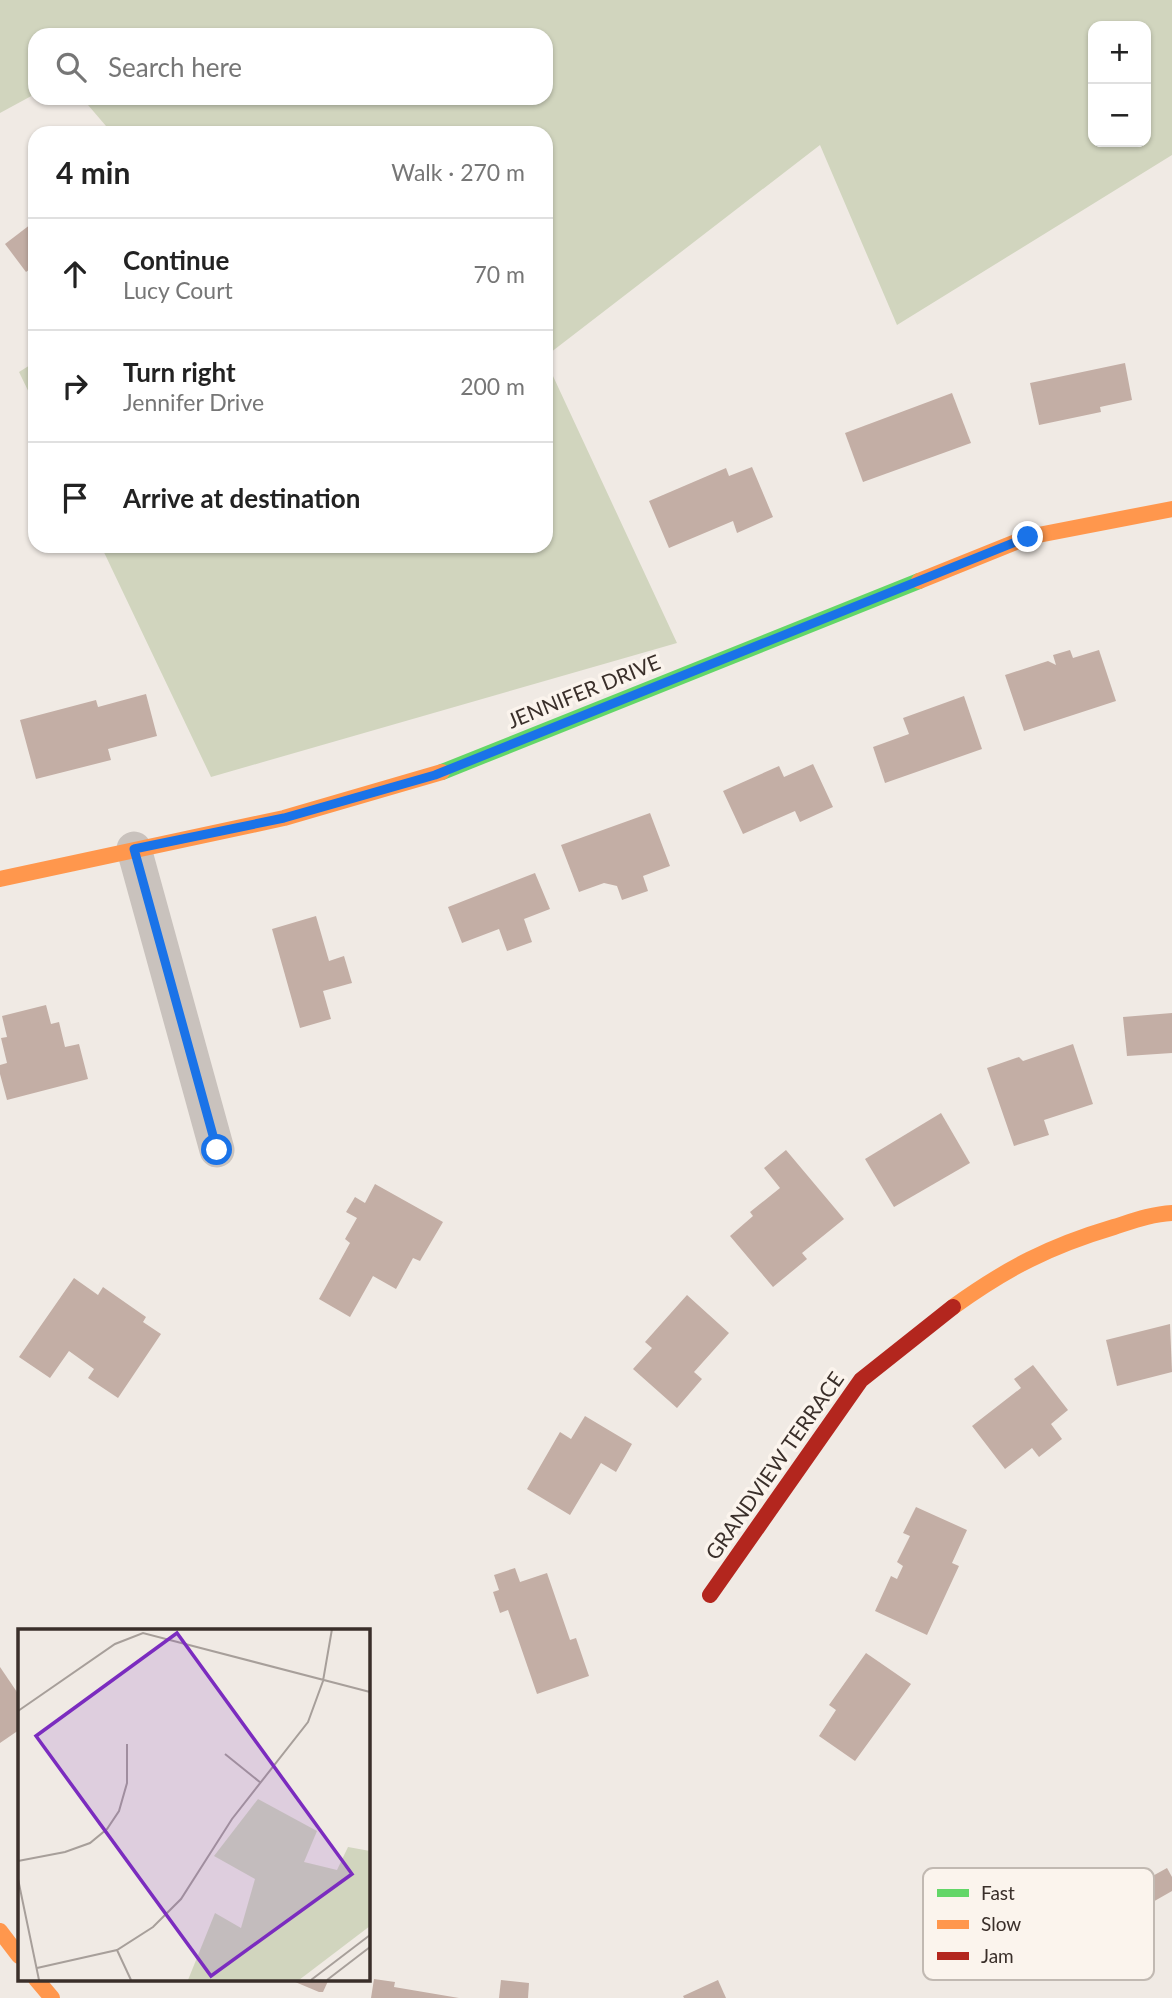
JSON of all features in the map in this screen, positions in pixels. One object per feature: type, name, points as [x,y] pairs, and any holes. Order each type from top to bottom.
[{"type":"street","name":"JENNIFER DRIVE","points":[[0,879],[284,818],[435,775],[1028,537],[1172,509]]},
{"type":"street","points":[[134,849],[217,1150]]},
{"type":"street","name":"GRANDVIEW TERRACE","points":[[710,1595],[861,1380],[955,1305],[1017,1264],[1069,1240],[1155,1214],[1172,1213]]},
{"type":"street","points":[[0,1931],[18,1955]]},
{"type":"street","points":[[37,1980],[52,1998]]},
{"type":"green space","points":[[0,0],[1172,0],[1172,155],[897,325],[820,145],[553,351],[553,126],[106,126],[88,105],[553,105],[553,28],[28,28],[28,98],[0,113]]},
{"type":"green space","points":[[28,366],[28,391],[19,372]]},
{"type":"green space","points":[[553,376],[677,643],[211,777],[104,553],[553,553]]},
{"type":"building","points":[[28,226],[28,270],[26,272],[5,244]]},
{"type":"building","points":[[1125,363],[1132,400],[1100,407],[1101,412],[1039,425],[1030,383]]},
{"type":"building","points":[[952,393],[971,443],[863,482],[845,433]]},
{"type":"building","points":[[752,467],[773,517],[737,533],[733,521],[669,548],[649,501],[726,468],[729,476]]},
{"type":"building","points":[[1070,650],[1073,658],[1099,650],[1116,701],[1024,731],[1005,675],[1048,661],[1056,665],[1053,655]]},
{"type":"building","points":[[146,694],[157,736],[108,749],[111,760],[36,779],[20,720],[96,700],[98,707]]},
{"type":"building","points":[[964,696],[982,749],[885,783],[873,747],[909,734],[903,718]]},
{"type":"building","points":[[813,764],[833,807],[800,822],[795,811],[743,834],[723,791],[779,766],[784,777]]},
{"type":"building","points":[[650,813],[670,866],[643,876],[648,891],[622,900],[617,886],[604,883],[579,892],[561,845]]},
{"type":"building","points":[[535,873],[550,909],[524,919],[532,942],[507,951],[499,929],[462,943],[448,907]]},
{"type":"building","points":[[316,916],[329,961],[344,956],[352,983],[323,991],[331,1019],[300,1028],[272,929]]},
{"type":"building","points":[[46,1005],[51,1024],[59,1022],[65,1047],[79,1044],[88,1079],[7,1100],[0,1074],[0,1065],[7,1063],[1,1038],[7,1037],[2,1016]]},
{"type":"building","points":[[1172,1013],[1172,1053],[1127,1056],[1123,1017]]},
{"type":"building","points":[[1073,1044],[1093,1104],[1044,1120],[1049,1135],[1014,1146],[987,1068],[1019,1057],[1023,1061]]},
{"type":"building","points":[[941,1113],[970,1163],[894,1207],[865,1159]]},
{"type":"building","points":[[786,1150],[844,1219],[802,1253],[807,1259],[773,1287],[730,1236],[753,1216],[750,1212],[780,1188],[764,1168]]},
{"type":"building","points":[[375,1184],[443,1222],[420,1261],[413,1258],[396,1289],[373,1276],[350,1317],[319,1299],[350,1243],[345,1239],[357,1218],[346,1212],[355,1197],[365,1203]]},
{"type":"building","points":[[74,1278],[98,1295],[103,1287],[146,1317],[143,1322],[161,1334],[118,1398],[88,1378],[94,1369],[69,1351],[50,1378],[19,1357]]},
{"type":"building","points":[[687,1295],[729,1333],[694,1372],[702,1379],[677,1408],[633,1369],[652,1348],[645,1342]]},
{"type":"building","points":[[1170,1324],[1172,1372],[1117,1386],[1106,1340]]},
{"type":"building","points":[[1033,1365],[1068,1410],[1051,1424],[1062,1439],[1039,1457],[1032,1448],[1005,1469],[972,1426],[1021,1388],[1014,1379]]},
{"type":"building","points":[[585,1416],[632,1444],[616,1472],[601,1463],[570,1515],[527,1489],[560,1432],[571,1439]]},
{"type":"building","points":[[916,1507],[967,1530],[952,1563],[959,1566],[927,1635],[875,1611],[891,1576],[897,1579],[903,1566],[897,1562],[910,1536],[903,1533]]},
{"type":"building","points":[[515,1568],[520,1582],[547,1573],[570,1640],[576,1638],[589,1676],[537,1694],[508,1610],[500,1613],[493,1592],[499,1590],[494,1575]]},
{"type":"building","points":[[866,1653],[911,1684],[855,1761],[819,1736],[836,1710],[829,1705]]},
{"type":"building","points":[[0,1667],[18,1694],[18,1731],[0,1743]]},
{"type":"building","points":[[1167,1868],[1172,1877],[1172,1891],[1154,1901],[1154,1875]]},
{"type":"building","points":[[374,1979],[395,1982],[394,1987],[459,1998],[371,1998]]},
{"type":"building","points":[[290,1980],[329,1980],[323,1992]]},
{"type":"building","points":[[501,1980],[529,1983],[528,1998],[499,1998]]},
{"type":"building","points":[[718,1980],[726,1998],[683,1996]]},
{"type":"traffic: fast","points":[[442,772],[919,581]]},
{"type":"traffic: slow","points":[[919,581],[1028,537],[1172,509]]},
{"type":"traffic: slow","points":[[0,879],[284,818],[442,772]]},
{"type":"traffic: slow","points":[[953,1307],[992,1281],[1049,1250],[1135,1220],[1172,1213]]},
{"type":"traffic: slow","points":[[0,1931],[18,1955]]},
{"type":"traffic: slow","points":[[37,1980],[52,1998]]},
{"type":"traffic: jam","points":[[710,1595],[861,1380],[953,1307]]},
{"type":"route","points":[[217,1150],[134,849],[284,818],[435,775],[1028,537]]}]
